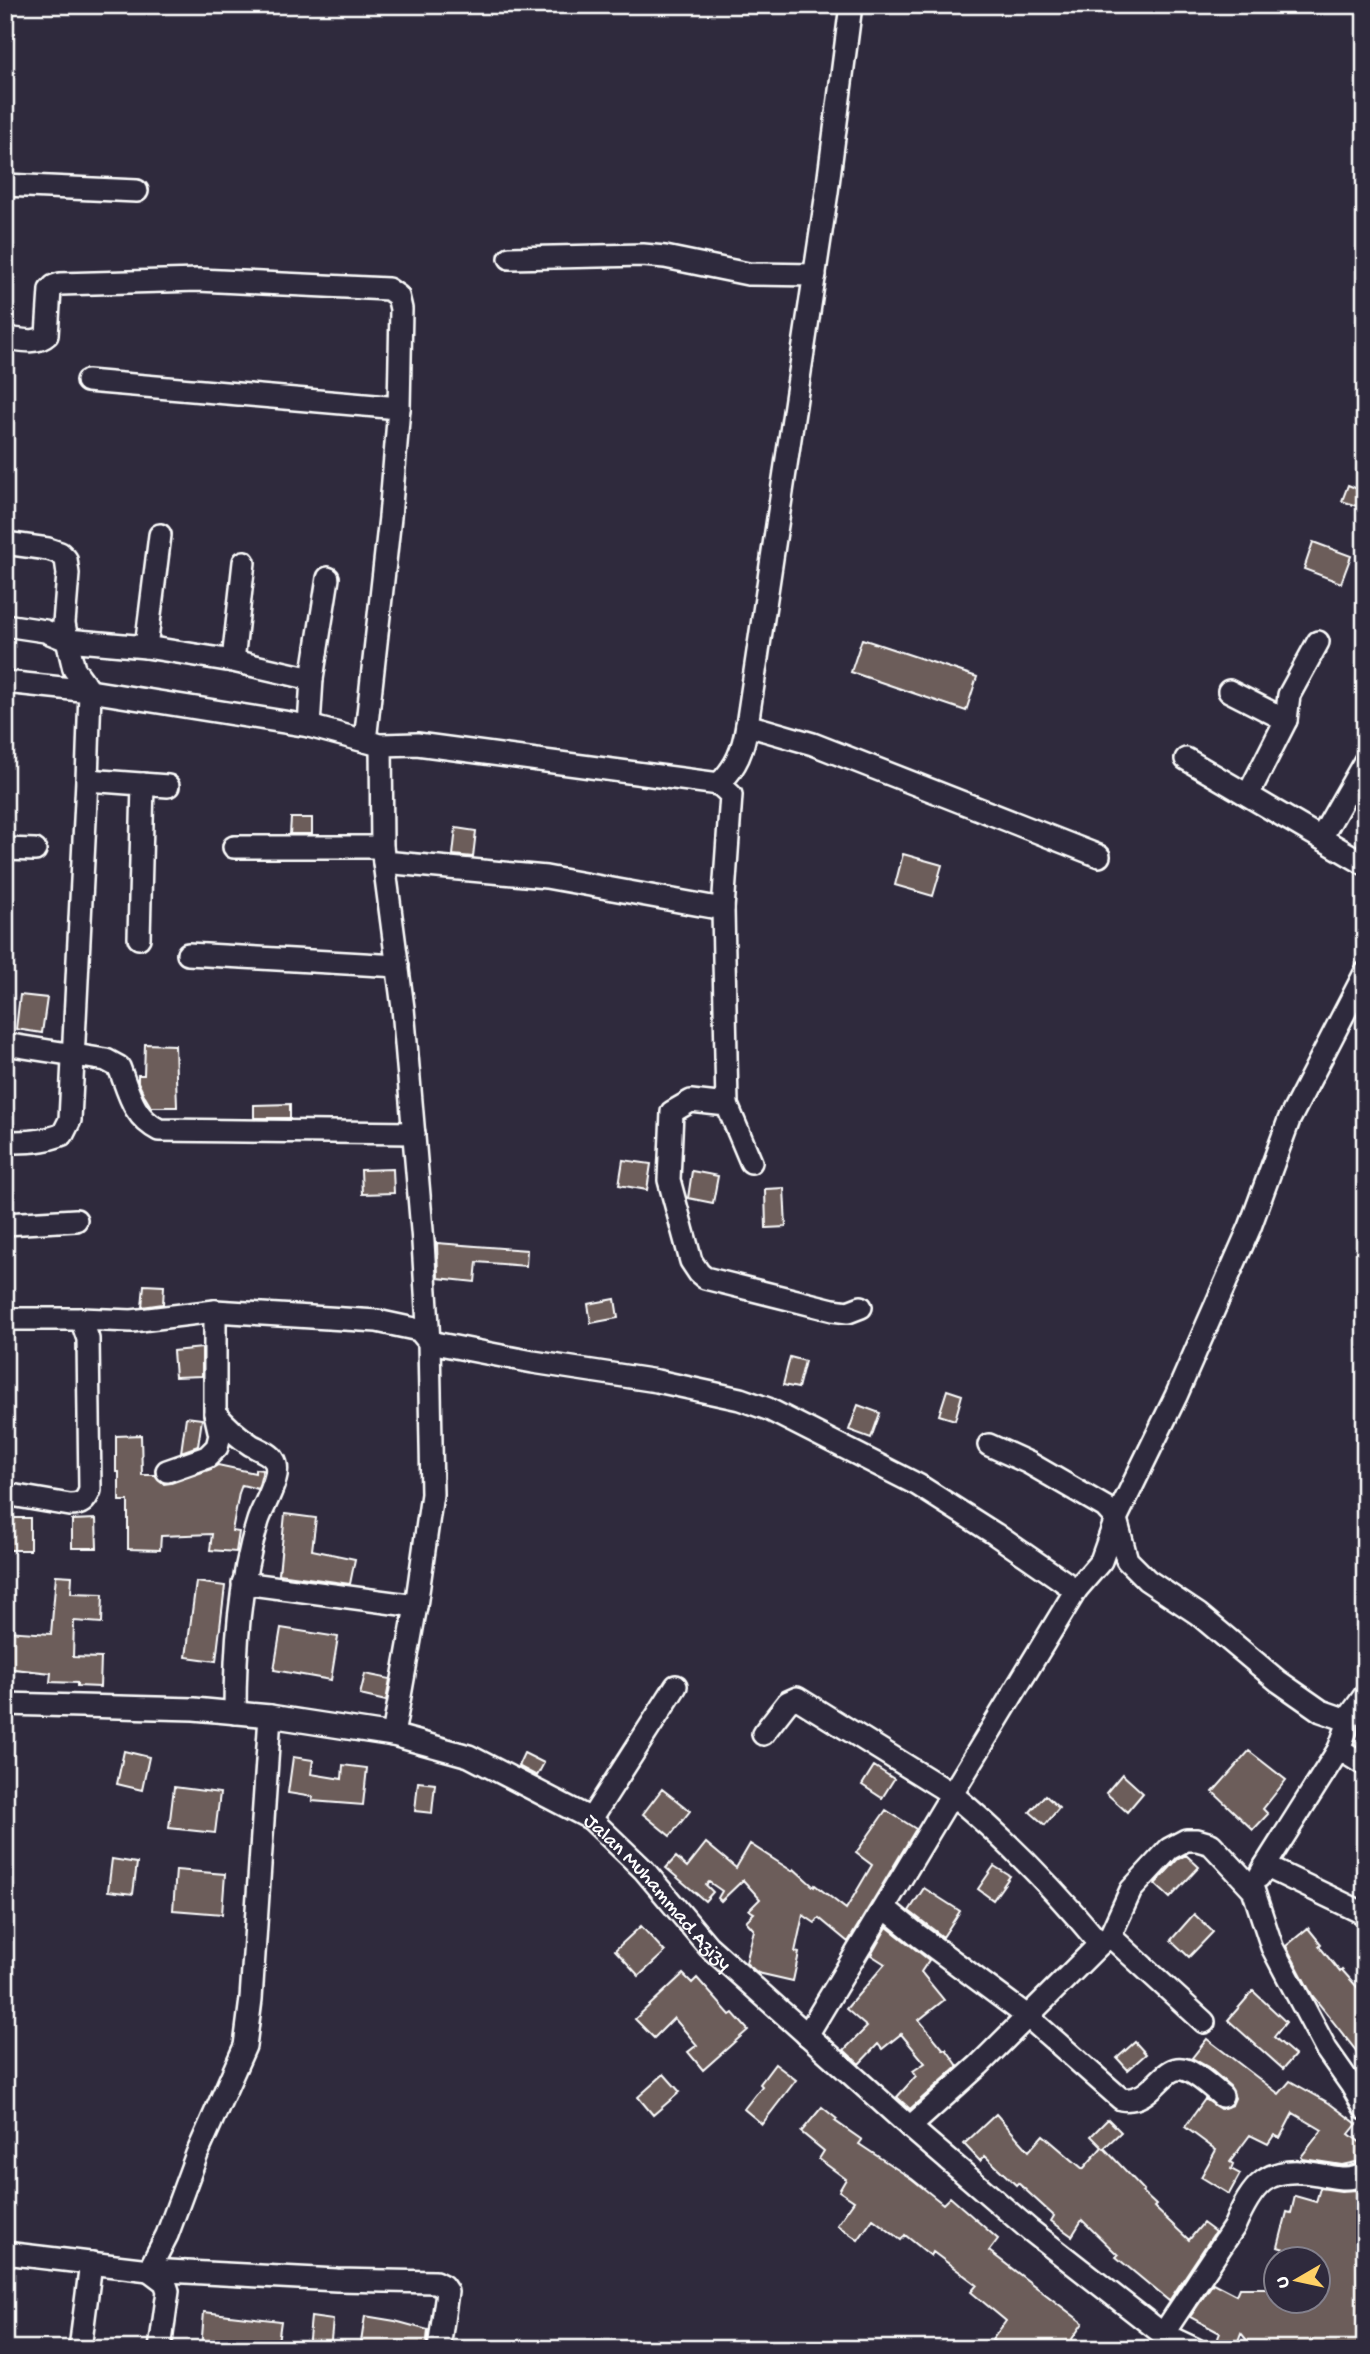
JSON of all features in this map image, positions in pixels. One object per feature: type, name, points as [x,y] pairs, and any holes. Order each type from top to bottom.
[{"type":"street","points":[[719,784],[736,765],[744,747],[815,275],[851,5]]},
{"type":"street","points":[[5,185],[137,191]]},
{"type":"street","points":[[510,258],[643,255],[748,274],[815,275]]},
{"type":"street","points":[[5,338],[32,341],[41,340],[47,335],[50,290],[60,284],[198,281],[388,289],[398,296],[401,309],[399,408],[373,743],[414,1133],[429,1342],[432,1494],[393,1735]]},
{"type":"street","points":[[87,381],[399,408]]},
{"type":"street","points":[[146,647],[160,535]]},
{"type":"street","points":[[5,543],[60,553],[65,559],[68,574],[64,623],[67,640],[74,668],[90,691],[70,1120],[64,1134],[39,1141],[5,1142]]},
{"type":"street","points":[[233,661],[244,562]]},
{"type":"street","points":[[309,726],[312,679],[328,578]]},
{"type":"street","points":[[5,625],[45,631],[67,640],[146,647],[233,661],[312,679]]},
{"type":"street","points":[[1248,795],[1286,720],[1289,695],[1318,642]]},
{"type":"street","points":[[5,682],[90,691],[309,726],[373,743],[417,744],[719,784],[730,795],[723,909],[727,1105],[751,1162]]},
{"type":"street","points":[[1229,691],[1286,720]]},
{"type":"street","points":[[747,725],[813,744],[1099,856]]},
{"type":"street","points":[[1186,759],[1365,864]]},
{"type":"street","points":[[1321,838],[1365,761]]},
{"type":"street","points":[[87,780],[168,786]]},
{"type":"street","points":[[139,938],[144,784]]},
{"type":"street","points":[[234,847],[383,855],[546,877],[723,909]]},
{"type":"street","points":[[5,849],[35,850]]},
{"type":"street","points":[[188,954],[398,966]]},
{"type":"street","points":[[807,2035],[1076,1590],[1101,1561],[1115,1519],[1176,1396],[1250,1227],[1289,1121],[1365,973]]},
{"type":"street","points":[[5,1044],[106,1060],[119,1067],[136,1112],[147,1124],[159,1130],[414,1133]]},
{"type":"street","points":[[727,1105],[691,1101],[672,1112],[669,1180],[691,1261],[705,1278],[833,1310],[848,1311],[861,1307]]},
{"type":"street","points":[[5,1224],[76,1220]]},
{"type":"street","points":[[167,1471],[207,1457],[217,1447],[220,1435],[215,1413],[215,1311]]},
{"type":"street","points":[[5,1319],[132,1321],[215,1311],[377,1321],[419,1330],[429,1342],[533,1362],[657,1381],[740,1399],[768,1409],[918,1485],[1076,1590]]},
{"type":"street","points":[[5,1494],[70,1505],[78,1505],[88,1496],[88,1339],[81,1319]]},
{"type":"street","points":[[215,1413],[230,1430],[272,1457],[276,1465],[270,1496],[259,1517],[243,1583],[235,1664],[235,1713]]},
{"type":"street","points":[[989,1446],[1029,1463],[1105,1507],[1115,1519],[1127,1560],[1147,1580],[1198,1614],[1278,1681],[1321,1711],[1347,1720]]},
{"type":"street","points":[[1101,1561],[1127,1560]]},
{"type":"street","points":[[243,1583],[416,1606]]},
{"type":"street","points":[[591,1819],[676,1686]]},
{"type":"street","points":[[1253,1889],[1339,1749],[1347,1720],[1365,1695]]},
{"type":"street","points":[[764,1734],[788,1702],[797,1698],[951,1794],[984,1821],[1105,1940],[1204,2022]]},
{"type":"street","name":"Jalan Muhammad Azizy","points":[[5,1704],[194,1709],[270,1716],[393,1735],[469,1756],[591,1819],[643,1870],[708,1946],[910,2127],[1030,2231],[1163,2334],[1195,2349]]},
{"type":"street","points":[[149,2270],[167,2235],[197,2154],[245,2046],[251,1999],[270,1716]]},
{"type":"street","points":[[1339,1749],[1365,1765]]},
{"type":"street","points":[[910,2127],[979,2065],[1105,1940],[1131,1889],[1169,1849],[1186,1840],[1211,1844],[1253,1889],[1272,1947],[1326,2049],[1365,2109]]},
{"type":"street","points":[[1265,1866],[1365,1914]]},
{"type":"street","points":[[885,1908],[1027,2016],[1121,2099],[1141,2097],[1172,2070],[1183,2069],[1195,2074],[1222,2096]]},
{"type":"street","points":[[1163,2334],[1234,2227],[1259,2183],[1273,2174],[1315,2173],[1340,2180],[1353,2179],[1365,2173]]},
{"type":"street","points":[[5,2253],[149,2270],[337,2280],[435,2282],[447,2292],[439,2349]]},
{"type":"street","points":[[80,2349],[91,2263]]},
{"type":"street","points":[[149,2270],[164,2282],[168,2291],[160,2349]]},
{"type":"building","points":[[1348,485],[1365,492],[1365,509],[1342,501]]},
{"type":"building","points":[[1313,542],[1351,556],[1341,583],[1304,569]]},
{"type":"building","points":[[862,639],[977,677],[966,711],[851,672]]},
{"type":"building","points":[[291,818],[312,818],[312,834],[290,834]]},
{"type":"building","points":[[456,828],[476,831],[473,857],[453,855]]},
{"type":"building","points":[[903,854],[942,865],[933,896],[895,885]]},
{"type":"building","points":[[20,995],[47,998],[42,1033],[16,1029]]},
{"type":"building","points":[[145,1044],[175,1045],[177,1107],[151,1107],[145,1097],[138,1082],[138,1075],[144,1075]]},
{"type":"building","points":[[290,1104],[290,1118],[254,1118],[254,1105]]},
{"type":"building","points":[[623,1160],[651,1164],[647,1190],[619,1185]]},
{"type":"building","points":[[393,1169],[394,1193],[362,1194],[361,1170]]},
{"type":"building","points":[[692,1171],[718,1176],[713,1203],[688,1198]]},
{"type":"building","points":[[784,1188],[786,1227],[766,1228],[765,1189]]},
{"type":"building","points":[[437,1243],[527,1250],[526,1266],[477,1262],[475,1282],[438,1278]]},
{"type":"building","points":[[144,1285],[164,1286],[163,1304],[142,1307]]},
{"type":"building","points":[[615,1299],[618,1318],[591,1323],[588,1304]]},
{"type":"building","points":[[202,1348],[202,1376],[175,1377],[173,1351]]},
{"type":"building","points":[[790,1357],[805,1361],[798,1388],[783,1385]]},
{"type":"building","points":[[947,1390],[962,1395],[955,1420],[939,1415]]},
{"type":"building","points":[[858,1405],[880,1413],[871,1438],[849,1430]]},
{"type":"building","points":[[186,1417],[202,1419],[198,1446],[181,1452]]},
{"type":"building","points":[[141,1435],[142,1475],[155,1475],[164,1484],[218,1465],[255,1473],[255,1469],[263,1470],[258,1489],[242,1485],[239,1493],[232,1531],[239,1532],[236,1552],[210,1550],[212,1534],[161,1536],[160,1550],[128,1549],[128,1501],[119,1501],[116,1436]]},
{"type":"building","points":[[285,1514],[316,1518],[312,1550],[355,1559],[350,1584],[279,1574]]},
{"type":"building","points":[[5,1518],[30,1518],[30,1550],[5,1550]]},
{"type":"building","points":[[96,1519],[97,1548],[72,1548],[72,1520]]},
{"type":"building","points":[[56,1575],[72,1576],[71,1593],[103,1594],[102,1623],[74,1621],[73,1657],[101,1658],[100,1687],[50,1682],[51,1673],[5,1668],[5,1631],[51,1634]]},
{"type":"building","points":[[196,1582],[225,1586],[216,1661],[186,1657]]},
{"type":"building","points":[[281,1628],[338,1637],[331,1680],[274,1670]]},
{"type":"building","points":[[365,1674],[390,1679],[386,1701],[360,1695]]},
{"type":"building","points":[[124,1751],[149,1757],[142,1790],[117,1784]]},
{"type":"building","points":[[1249,1751],[1286,1780],[1263,1809],[1268,1814],[1253,1830],[1213,1792]]},
{"type":"building","points":[[524,1753],[544,1763],[537,1776],[518,1766]]},
{"type":"building","points":[[293,1757],[313,1760],[311,1774],[342,1779],[343,1765],[367,1768],[363,1805],[312,1801],[313,1797],[288,1793]]},
{"type":"building","points":[[874,1766],[894,1779],[882,1798],[862,1785]]},
{"type":"building","points":[[1122,1774],[1143,1793],[1127,1812],[1106,1793]]},
{"type":"building","points":[[418,1782],[435,1784],[432,1813],[415,1811]]},
{"type":"building","points":[[174,1787],[220,1793],[215,1833],[169,1828]]},
{"type":"building","points":[[662,1789],[690,1811],[670,1836],[643,1814]]},
{"type":"building","points":[[1045,1795],[1059,1808],[1045,1825],[1030,1812]]},
{"type":"building","points":[[886,1810],[916,1829],[848,1942],[819,1918],[815,1923],[803,1915],[795,1952],[799,1953],[793,1981],[758,1973],[746,1963],[754,1930],[746,1921],[754,1913],[749,1910],[760,1899],[743,1880],[721,1901],[718,1898],[722,1891],[709,1882],[706,1885],[713,1892],[705,1901],[666,1868],[676,1857],[687,1867],[706,1843],[736,1868],[750,1844],[792,1871],[794,1869],[846,1909],[872,1865],[856,1853]]},
{"type":"building","points":[[1186,1855],[1199,1867],[1170,1898],[1155,1884],[1177,1860]]},
{"type":"building","points":[[112,1859],[137,1863],[133,1894],[108,1891]]},
{"type":"building","points":[[994,1866],[1010,1876],[993,1900],[978,1889]]},
{"type":"building","points":[[176,1870],[225,1874],[222,1914],[173,1910]]},
{"type":"building","points":[[924,1888],[960,1911],[943,1937],[909,1911]]},
{"type":"building","points":[[1194,1914],[1213,1932],[1189,1957],[1171,1940]]},
{"type":"building","points":[[641,1926],[665,1952],[639,1976],[615,1950]]},
{"type":"building","points":[[887,1927],[929,1960],[921,1972],[944,2000],[919,2020],[958,2066],[910,2109],[897,2097],[916,2076],[913,2071],[925,2063],[901,2034],[882,2049],[878,2044],[859,2064],[844,2050],[867,2027],[846,2009],[885,1964],[871,1955]]},
{"type":"building","points":[[1308,1928],[1340,1972],[1342,1970],[1358,1988],[1365,1982],[1365,2062],[1312,1995],[1286,1946]]},
{"type":"building","points":[[683,1974],[692,1983],[697,1978],[730,2015],[733,2013],[748,2030],[703,2070],[688,2052],[697,2045],[674,2018],[654,2038],[635,2019]]},
{"type":"building","points":[[1253,1991],[1286,2022],[1274,2037],[1295,2055],[1283,2069],[1228,2020]]},
{"type":"building","points":[[1207,2039],[1279,2094],[1290,2081],[1329,2103],[1357,2124],[1349,2134],[1365,2146],[1365,2160],[1342,2165],[1303,2159],[1301,2157],[1322,2130],[1293,2113],[1280,2138],[1274,2135],[1268,2144],[1250,2135],[1230,2162],[1233,2164],[1231,2169],[1240,2174],[1229,2194],[1201,2177],[1216,2150],[1185,2127],[1205,2099],[1220,2109],[1232,2105],[1235,2098],[1230,2086],[1208,2067],[1192,2058]]},
{"type":"building","points":[[1135,2042],[1146,2054],[1128,2070],[1117,2058]]},
{"type":"building","points":[[775,2064],[796,2080],[762,2124],[744,2109]]},
{"type":"building","points":[[664,2074],[680,2092],[653,2115],[638,2097]]},
{"type":"building","points":[[822,2107],[837,2119],[835,2121],[862,2140],[859,2144],[912,2179],[943,2204],[950,2197],[998,2239],[989,2251],[1083,2323],[1065,2349],[1004,2349],[992,2340],[1006,2321],[971,2292],[977,2285],[933,2252],[931,2256],[905,2235],[901,2240],[873,2219],[858,2240],[837,2225],[854,2201],[839,2191],[846,2179],[819,2159],[824,2151],[801,2132]]},
{"type":"building","points":[[996,2114],[1029,2151],[1043,2135],[1083,2169],[1102,2147],[1091,2136],[1108,2119],[1121,2132],[1104,2148],[1144,2190],[1142,2192],[1156,2205],[1154,2207],[1189,2240],[1203,2223],[1215,2232],[1169,2301],[1116,2257],[1118,2255],[1082,2220],[1072,2236],[1051,2221],[1054,2216],[1018,2183],[1016,2185],[985,2156],[980,2161],[964,2144]]},
{"type":"building","points":[[1320,2188],[1365,2192],[1365,2349],[1322,2345],[1321,2349],[1254,2349],[1241,2333],[1235,2349],[1216,2343],[1220,2333],[1190,2317],[1213,2283],[1236,2295],[1239,2288],[1262,2288],[1262,2316],[1332,2316],[1332,2246],[1278,2246],[1287,2212],[1291,2213],[1295,2196],[1316,2202]]},
{"type":"building","points":[[204,2312],[281,2321],[277,2349],[201,2349]]},
{"type":"building","points":[[365,2316],[428,2330],[426,2349],[360,2349]]},
{"type":"building","points":[[311,2317],[333,2320],[330,2349],[308,2349]]}]
